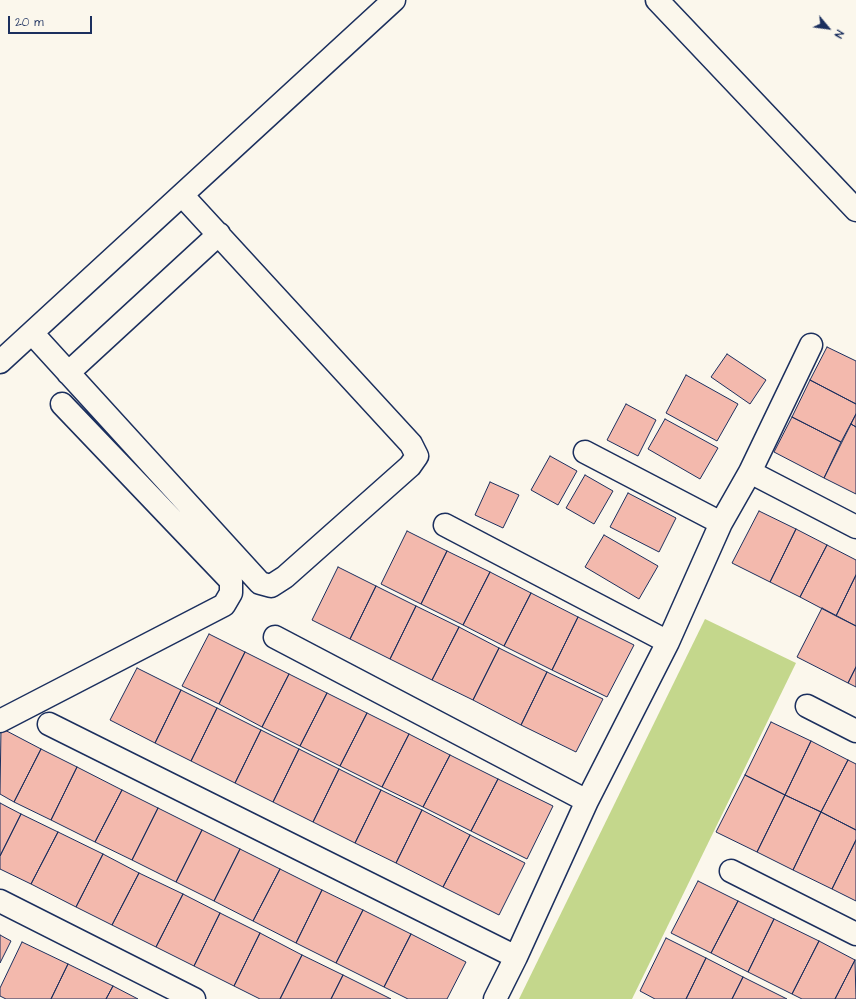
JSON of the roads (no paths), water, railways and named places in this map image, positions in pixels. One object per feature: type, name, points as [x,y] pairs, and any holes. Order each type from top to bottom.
[{"type":"street","points":[[0,362],[394,0]]},
{"type":"street","points":[[657,0],[856,210]]},
{"type":"street","points":[[32,333],[260,583],[270,586],[285,577],[410,466],[417,456],[411,444],[182,195]]},
{"type":"street","points":[[68,373],[219,234]]},
{"type":"street","points":[[495,999],[587,801],[668,642],[721,523],[750,472],[811,345]]},
{"type":"street","points":[[0,721],[224,605],[231,593],[231,581],[62,404]]},
{"type":"street","points":[[585,452],[721,523]]},
{"type":"street","points":[[750,472],[856,527]]},
{"type":"street","points":[[445,525],[668,642]]},
{"type":"street","points":[[275,638],[587,801]]},
{"type":"street","points":[[807,706],[856,731]]},
{"type":"street","points":[[50,724],[516,956]]},
{"type":"street","points":[[731,871],[856,934]]},
{"type":"street","points":[[0,901],[194,999]]}]
